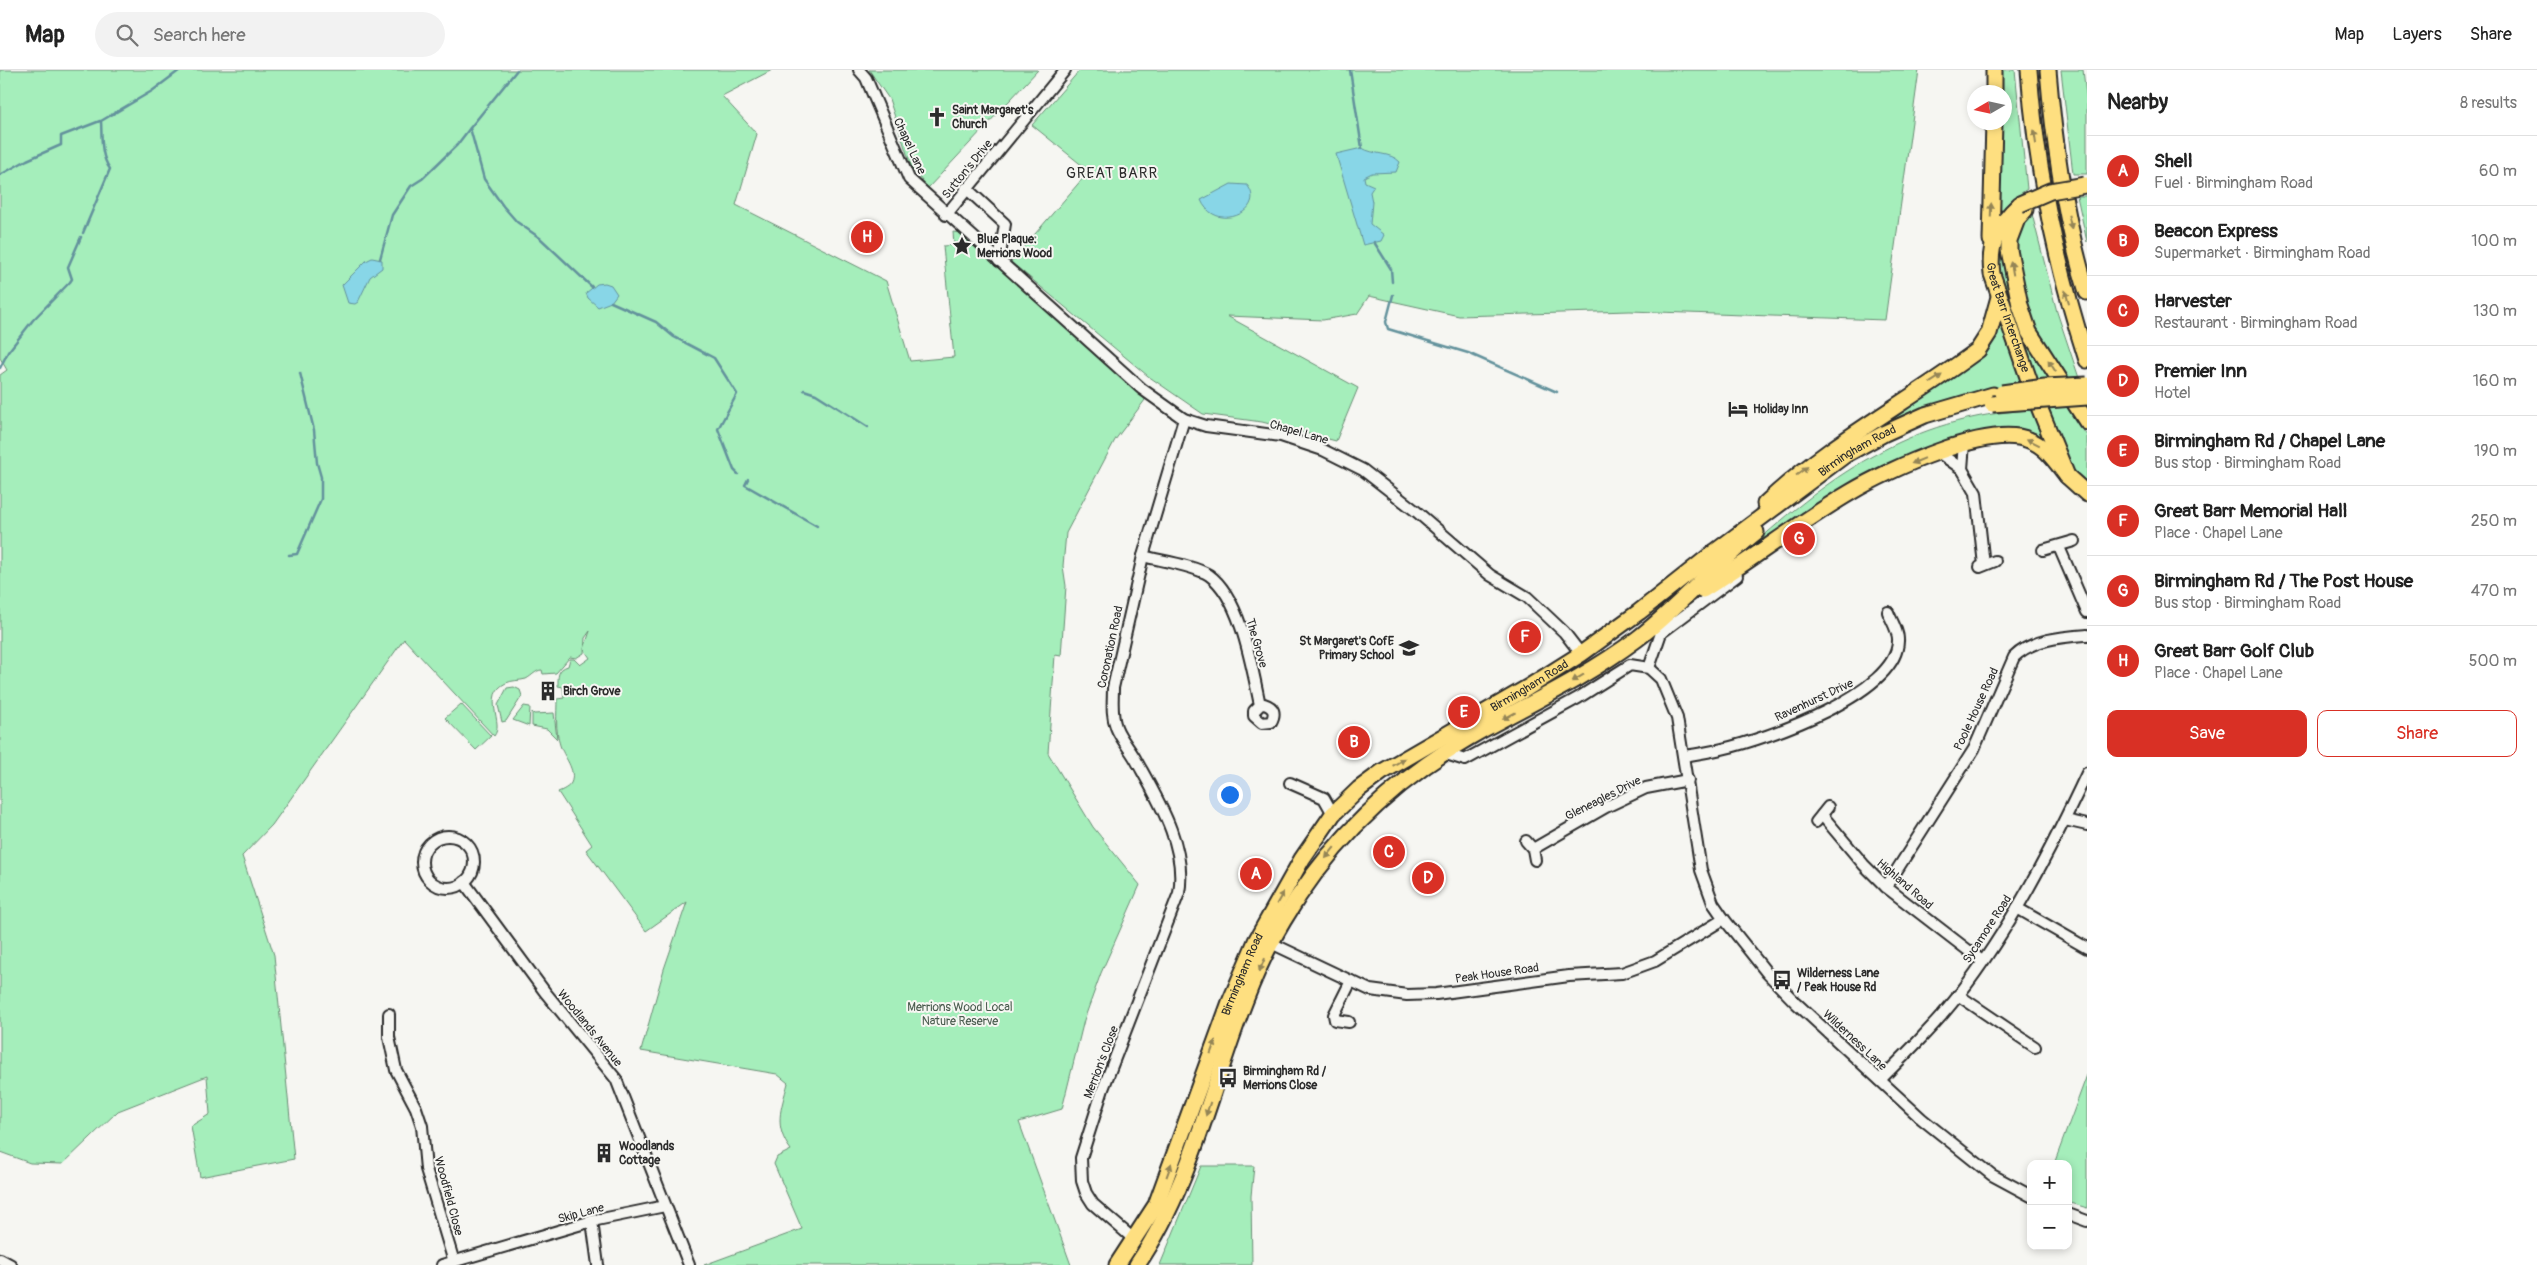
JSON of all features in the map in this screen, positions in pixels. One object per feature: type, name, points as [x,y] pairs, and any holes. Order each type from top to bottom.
[{"type":"highway","points":[[1994,70],[1994,85]]},
{"type":"highway","points":[[2030,70],[2033,123],[2051,234],[2066,295],[2087,360]]},
{"type":"highway","points":[[2048,70],[2054,129],[2067,212],[2087,292]]},
{"type":"highway","points":[[1990,259],[1994,130]]},
{"type":"highway","name":"Great Barr Interchange","points":[[2086,185],[2050,191],[2022,207],[1997,231],[1990,259],[1999,297],[2067,476],[2087,494]]},
{"type":"highway","points":[[2022,207],[2011,232],[2009,250],[2020,305],[2029,332],[2087,422]]},
{"type":"highway","points":[[1719,559],[1788,481],[1851,434],[1978,350],[1989,333],[1999,297]]},
{"type":"highway","name":"Birmingham Road","points":[[1117,1265],[1156,1204],[1230,1002],[1256,941],[1302,859],[1339,809],[1382,772],[1527,688],[1581,654],[1719,559],[1831,475],[1877,446],[1919,425],[1993,399],[2045,387],[2087,385]]},
{"type":"highway","name":"Birmingham Road","points":[[1993,399],[2087,397]]},
{"type":"highway","points":[[1674,608],[1749,562],[1852,492],[1889,472],[1964,443],[2009,435],[2028,439],[2040,445],[2067,476]]},
{"type":"highway","points":[[1719,559],[1749,562]]},
{"type":"highway","name":"Birmingham Road","points":[[1139,1263],[1155,1237],[1202,1130],[1240,1013],[1271,943],[1282,921],[1324,860],[1351,829],[1402,782],[1443,753],[1584,674],[1636,639],[1674,608],[1719,559]]},
{"type":"highway","points":[[1384,797],[1368,804],[1342,824],[1339,809],[1389,779],[1402,782]]},
{"type":"highway","points":[[1141,1230],[1155,1237]]},
{"type":"highway","points":[[1130,1247],[1139,1263]]},
{"type":"street","name":"Chapel Lane","points":[[859,70],[866,78],[909,180],[1142,389],[1184,419],[1197,423],[1281,436],[1323,450],[1363,470],[1417,512],[1490,575],[1527,597],[1564,632],[1581,654]]},
{"type":"street","name":"Sutton's Drive","points":[[946,215],[966,188],[1065,70]]},
{"type":"street","points":[[966,188],[1004,224],[999,261]]},
{"type":"street","name":"Coronation Road","points":[[1182,878],[1180,857],[1171,830],[1136,760],[1116,727],[1112,709],[1118,668],[1142,556],[1184,419]]},
{"type":"street","name":"Coronation Road","points":[[1178,442],[1197,423]]},
{"type":"street","points":[[1962,469],[1964,443]]},
{"type":"street","points":[[1938,452],[1962,469],[1977,496],[1982,566],[1995,561]]},
{"type":"street","points":[[2043,550],[2059,547],[2074,541]]},
{"type":"street","points":[[2059,547],[2087,612]]},
{"type":"street","name":"The Grove","points":[[1142,556],[1209,575],[1229,599],[1243,629],[1260,705]]},
{"type":"street","points":[[1443,753],[1465,760],[1578,698],[1630,665],[1649,668],[1661,633],[1730,581],[1749,562]]},
{"type":"street","name":"Ravenhurst Drive","points":[[1684,756],[1722,749],[1765,736],[1812,717],[1862,691],[1878,679],[1893,661],[1899,639],[1888,612]]},
{"type":"street","name":"Poole House Road","points":[[1886,887],[1974,749],[2014,657],[2022,649],[2034,643],[2087,635]]},
{"type":"street","name":"Wilderness Lane","points":[[1649,668],[1661,679],[1677,718],[1701,870],[1713,903],[1767,973],[1922,1119],[1992,1175],[2027,1194]]},
{"type":"street","name":"Sycamore Road","points":[[1880,1080],[1926,1034],[1958,995],[1982,960],[2017,908],[2065,820],[2087,773]]},
{"type":"street","name":"Gleneagles Drive","points":[[1533,849],[1606,807],[1646,788],[1688,780]]},
{"type":"street","points":[[1290,783],[1324,798],[1339,809]]},
{"type":"street","name":"Highland Road","points":[[1822,814],[1864,865],[1886,887],[1982,960]]},
{"type":"street","points":[[2065,820],[2087,825]]},
{"type":"street","points":[[451,836],[459,839],[469,848],[474,859],[473,868],[464,882],[449,888],[440,887],[427,878],[423,870],[423,853],[434,840],[451,836]]},
{"type":"street","points":[[1526,841],[1533,849],[1534,860]]},
{"type":"street","name":"Merrion's Close","points":[[1130,1247],[1129,1235],[1093,1204],[1086,1193],[1082,1181],[1081,1158],[1103,1089],[1180,893],[1182,878]]},
{"type":"street","name":"Woodlands Avenue","points":[[464,882],[545,992],[616,1079],[665,1206]]},
{"type":"street","points":[[2017,908],[2087,948]]},
{"type":"street","name":"Peak House Road","points":[[1271,943],[1370,990],[1407,995],[1436,994],[1569,976],[1622,973],[1655,961],[1724,918]]},
{"type":"street","points":[[1349,1022],[1335,1020],[1334,1015],[1350,981]]},
{"type":"street","points":[[1958,995],[2035,1047]]},
{"type":"street","name":"Woodfield Close","points":[[393,1020],[389,1037],[396,1070],[416,1108],[422,1126],[426,1169],[454,1262]]},
{"type":"street","points":[[665,1206],[689,1265]]},
{"type":"street","name":"Skip Lane","points":[[442,1265],[592,1222],[665,1206]]},
{"type":"street","points":[[2072,1215],[2087,1221]]},
{"type":"street","points":[[592,1222],[598,1265]]},
{"type":"street","points":[[0,1258],[11,1265]]},
{"type":"green space","name":"Merrions Wood Local Nature Reserve","points":[[0,70],[772,70],[722,96],[757,134],[736,205],[886,281],[910,361],[954,357],[943,246],[954,245],[953,232],[960,233],[1142,394],[1145,400],[1115,440],[1066,533],[1063,566],[1066,586],[1061,656],[1055,655],[1048,753],[1093,827],[1140,885],[1101,973],[1084,1020],[1062,1109],[1019,1122],[1071,1265],[704,1265],[802,1229],[774,1164],[777,1157],[791,1150],[785,1141],[780,1125],[781,1109],[788,1083],[777,1074],[641,1051],[664,969],[687,902],[646,931],[586,850],[592,845],[558,792],[569,786],[572,773],[557,734],[557,699],[564,698],[563,687],[558,686],[558,677],[560,671],[568,666],[570,659],[574,659],[580,665],[590,658],[584,649],[584,653],[576,658],[570,657],[556,673],[543,674],[542,670],[540,670],[526,679],[508,682],[499,688],[494,702],[497,730],[494,736],[404,639],[272,825],[242,856],[274,955],[294,1159],[200,1177],[191,1126],[210,1114],[207,1076],[118,1111],[63,1164],[30,1163],[0,1152],[0,375],[7,370],[0,358]],"holes":[[[590,631],[584,648],[585,638]]]},
{"type":"green space","points":[[869,70],[1038,70],[928,188],[912,169],[889,99]]},
{"type":"green space","points":[[1080,70],[1919,70],[1885,320],[1630,311],[1459,316],[1369,296],[1357,314],[1323,320],[1227,316],[1358,388],[1336,441],[1262,422],[1203,414],[1148,376],[1011,262],[1089,171],[1032,125]]},
{"type":"green space","points":[[2000,70],[2015,70],[2027,189],[2010,201],[1995,219],[1998,130],[2012,130],[2012,85],[1999,85]]},
{"type":"green space","points":[[2061,70],[2083,70],[2087,103],[2087,174],[2073,174]]},
{"type":"green space","points":[[2077,196],[2087,196],[2087,242]]},
{"type":"green space","points":[[2032,214],[2057,312],[2079,378],[2063,379],[2033,325],[2012,255],[2017,230]]},
{"type":"green space","points":[[2006,240],[2051,378],[2035,380],[2009,313],[2004,296],[1999,261],[2000,243]]},
{"type":"green space","points":[[1998,318],[2023,383],[1995,388],[1826,457],[1953,373]]},
{"type":"green space","points":[[2068,407],[2087,436],[2087,485],[2072,474],[2043,409]]},
{"type":"green space","points":[[2032,410],[2044,444],[2007,431],[1812,509],[1739,558],[1804,502],[1872,456],[1908,438],[1947,424],[1988,415]]},
{"type":"green space","points":[[514,687],[520,690],[522,696],[506,721],[502,722],[498,705],[507,688]]},
{"type":"green space","points":[[461,704],[491,736],[476,750],[445,718]]},
{"type":"green space","points":[[524,706],[530,707],[529,726],[513,720]]},
{"type":"green space","points":[[532,712],[534,714],[554,713],[557,739],[547,729],[532,726]]},
{"type":"green space","points":[[2087,1075],[2087,1208],[2072,1203],[2072,1160],[2055,1160]]},
{"type":"green space","points":[[1201,1166],[1254,1166],[1251,1196],[1252,1265],[1160,1265]]},
{"type":"water","points":[[1362,148],[1387,155],[1400,162],[1396,172],[1372,173],[1364,177],[1365,182],[1374,186],[1370,192],[1372,202],[1370,224],[1384,235],[1381,241],[1363,245],[1336,154]]},
{"type":"water","points":[[1231,184],[1247,185],[1252,194],[1251,203],[1246,210],[1237,215],[1228,217],[1217,216],[1208,210],[1201,200]]},
{"type":"water","points":[[372,258],[382,260],[382,268],[370,277],[358,302],[355,304],[348,303],[342,285],[366,261]]},
{"type":"water","points":[[605,283],[611,285],[617,294],[611,302],[598,307],[588,298],[586,293],[597,284]]},
{"type":"waterway","points":[[83,233],[110,169],[103,152],[101,121],[152,91],[180,70]]},
{"type":"waterway","points":[[517,70],[470,128],[484,179],[517,222],[540,238],[592,287]]},
{"type":"waterway","points":[[1350,70],[1362,148]]},
{"type":"waterway","points":[[0,175],[27,160],[61,145],[61,136],[100,121]]},
{"type":"waterway","points":[[380,259],[392,215],[411,186],[422,179],[457,145],[470,128]]},
{"type":"waterway","points":[[0,368],[8,352],[33,320],[72,279],[68,267],[81,237]]},
{"type":"waterway","points":[[1374,242],[1391,269],[1392,282]]},
{"type":"waterway","points":[[1393,295],[1386,322],[1388,329],[1468,353],[1557,392]]},
{"type":"waterway","points":[[611,302],[656,322],[674,337],[714,358],[737,394],[718,429],[734,470],[738,474]]},
{"type":"waterway","points":[[289,555],[297,554],[321,499],[321,477],[317,463],[314,430],[300,373]]},
{"type":"waterway","points":[[804,390],[816,394],[868,427]]},
{"type":"waterway","points":[[748,479],[745,485],[817,526]]},
{"type":"place","name":"Saint Margaret's Church","points":[[937,117]]},
{"type":"place","name":"Great Barr Golf Club","points":[[867,237]]},
{"type":"place","name":"Blue Plaque: Merrions Wood","points":[[962,246]]},
{"type":"place","name":"Holiday Inn","points":[[1738,409]]},
{"type":"place","name":"Birmingham Rd / The Post House","points":[[1799,539]]},
{"type":"place","name":"Great Barr Memorial Hall","points":[[1525,637]]},
{"type":"place","name":"St Margaret's CofE Primary School","points":[[1409,648]]},
{"type":"place","name":"Birch Grove","points":[[548,691]]},
{"type":"place","name":"Birmingham Rd / Chapel Lane","points":[[1464,712]]},
{"type":"place","name":"Beacon Express","points":[[1354,742]]},
{"type":"place","name":"Harvester","points":[[1389,852]]},
{"type":"place","name":"Shell","points":[[1256,874]]},
{"type":"place","name":"Premier Inn","points":[[1428,878]]},
{"type":"place","name":"Wilderness Lane / Peak House Rd","points":[[1782,980]]},
{"type":"place","name":"Birmingham Rd / Merrions Close","points":[[1228,1078]]},
{"type":"place","name":"Woodlands Cottage","points":[[604,1153]]},
{"type":"district","name":"GREAT BARR","points":[[1112,173]]}]
